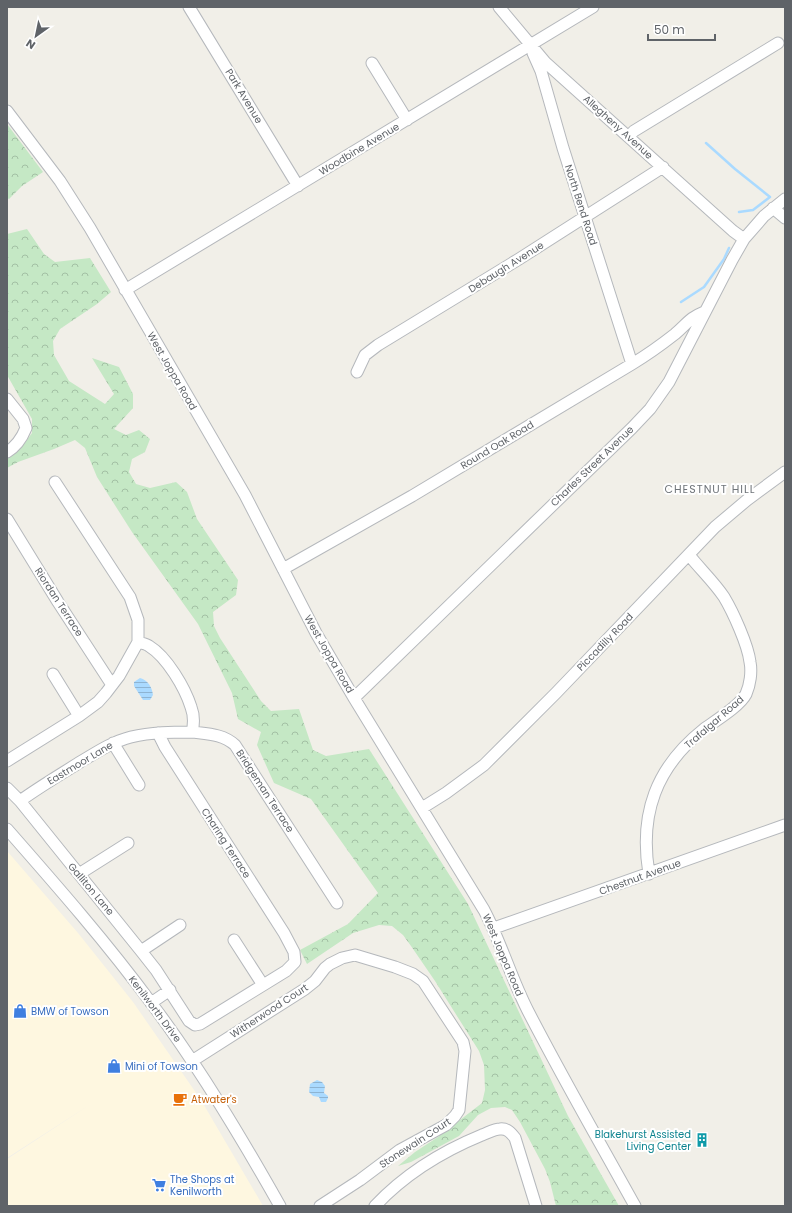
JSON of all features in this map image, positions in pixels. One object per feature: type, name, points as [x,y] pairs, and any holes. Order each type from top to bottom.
[{"type":"street","name":"Park Avenue","points":[[190,7],[298,186]]},
{"type":"street","name":"Allegheny Avenue","points":[[499,7],[545,62],[733,231],[744,239]]},
{"type":"street","name":"Woodbine Avenue","points":[[125,290],[593,7]]},
{"type":"street","points":[[629,136],[634,131],[778,43]]},
{"type":"street","name":"North Bend Road","points":[[530,45],[541,71],[632,364]]},
{"type":"street","points":[[372,63],[407,120]]},
{"type":"street","name":"West Joppa Road","points":[[7,111],[60,182],[90,228],[242,490],[316,633],[494,928],[509,970],[528,1011],[635,1206]]},
{"type":"street","name":"Debaugh Avenue","points":[[357,372],[365,355],[378,345],[519,259],[663,167]]},
{"type":"street","name":"Charles Street Avenue","points":[[354,698],[650,409],[668,382],[744,239],[757,223],[785,199]]},
{"type":"street","points":[[773,208],[785,218]]},
{"type":"street","name":"Round Oak Road","points":[[283,569],[412,496],[632,364],[653,351],[677,332],[693,316],[704,312]]},
{"type":"street","points":[[7,399],[23,419],[26,428],[22,438],[7,452]]},
{"type":"street","name":"Piccadilly Road","points":[[422,808],[446,793],[484,765],[689,555],[714,527],[785,472]]},
{"type":"street","points":[[8,757],[79,716],[98,702],[124,669],[138,642],[138,620],[130,597],[55,482]]},
{"type":"street","name":"Riordan Terrace","points":[[7,518],[58,602],[112,685]]},
{"type":"street","name":"Trafalgar Road","points":[[649,874],[646,858],[646,837],[649,813],[655,791],[665,770],[677,754],[692,739],[739,703],[745,695],[751,672],[750,661],[733,614],[724,597],[689,555]]},
{"type":"street","points":[[138,642],[149,646],[166,662],[183,688],[192,708],[192,732]]},
{"type":"street","points":[[53,674],[79,716]]},
{"type":"street","name":"Eastmoor Lane","points":[[20,801],[86,758],[113,743],[131,737],[158,733],[192,732]]},
{"type":"street","name":"Bridgeman Terrace","points":[[192,732],[221,736],[227,738],[235,745],[337,903]]},
{"type":"street","name":"Charing Terrace","points":[[158,733],[165,747],[284,933],[294,952],[295,962],[291,967],[263,985]]},
{"type":"street","points":[[113,743],[139,785]]},
{"type":"street","name":"Galliton Lane","points":[[8,791],[20,801],[141,950],[170,990],[189,1021],[195,1025],[200,1024],[263,985]]},
{"type":"street","name":"Chestnut Avenue","points":[[494,928],[785,826]]},
{"type":"street","name":"Kenilworth Drive","points":[[7,829],[96,932],[152,1003],[236,1129],[280,1206]]},
{"type":"street","points":[[79,874],[128,843]]},
{"type":"street","points":[[141,950],[180,926]]},
{"type":"street","points":[[234,940],[263,985]]},
{"type":"street","name":"Witherwood Court","points":[[192,1061],[305,989],[315,981],[330,964],[342,958],[355,955],[395,966],[413,974],[423,981],[442,1010]]},
{"type":"street","points":[[152,1003],[170,990]]},
{"type":"street","name":"Stonewain Court","points":[[320,1206],[360,1180],[400,1150],[446,1125],[460,1110],[465,1051],[463,1042],[442,1010]]},
{"type":"street","points":[[375,1206],[389,1191],[430,1162],[466,1142],[499,1128],[510,1132],[515,1138],[536,1206]]},
{"type":"shaded area","points":[[7,851],[78,933],[133,1002],[201,1100],[263,1206],[7,1206],[7,1159],[94,1102],[7,1158]]},
{"type":"green space","points":[[7,124],[43,172],[22,186],[9,199],[7,198]]},
{"type":"green space","points":[[27,229],[44,254],[55,262],[90,258],[111,292],[97,304],[60,329],[53,341],[54,355],[69,381],[105,404],[114,394],[92,358],[119,367],[133,394],[133,408],[114,429],[126,435],[139,430],[150,439],[145,452],[132,459],[129,472],[136,484],[150,488],[176,482],[187,492],[197,519],[238,580],[236,595],[213,612],[214,626],[220,638],[261,701],[271,711],[299,709],[313,750],[326,756],[369,749],[468,904],[568,1116],[619,1206],[556,1206],[545,1169],[520,1122],[512,1110],[505,1107],[491,1108],[478,1115],[459,1136],[411,1162],[398,1166],[482,1103],[485,1090],[484,1065],[479,1051],[411,946],[403,935],[392,926],[379,925],[353,933],[307,964],[300,950],[348,924],[378,893],[311,799],[274,783],[257,745],[261,732],[238,719],[232,693],[198,624],[132,532],[97,477],[85,448],[75,440],[18,462],[7,468],[7,457],[24,444],[32,433],[32,419],[7,375],[7,234]]},
{"type":"water","points":[[140,678],[145,680],[152,689],[153,695],[150,700],[143,700],[134,686],[134,682]]},
{"type":"water","points":[[317,1080],[322,1082],[325,1086],[324,1093],[328,1096],[326,1102],[321,1102],[319,1097],[313,1096],[309,1092],[310,1084]]},
{"type":"waterway","points":[[706,143],[770,197],[753,210],[739,212]]},
{"type":"waterway","points":[[681,302],[704,287],[724,259],[729,248]]},
{"type":"place","name":"BMW of Towson","points":[[20,1011]]},
{"type":"place","name":"Mini of Towson","points":[[114,1066]]},
{"type":"place","name":"Atwater's","points":[[180,1099]]},
{"type":"place","name":"Blakehurst Assisted Living Center","points":[[702,1140]]},
{"type":"place","name":"The Shops at Kenilworth","points":[[159,1185]]},
{"type":"district","name":"CHESTNUT HILL","points":[[710,489]]}]
